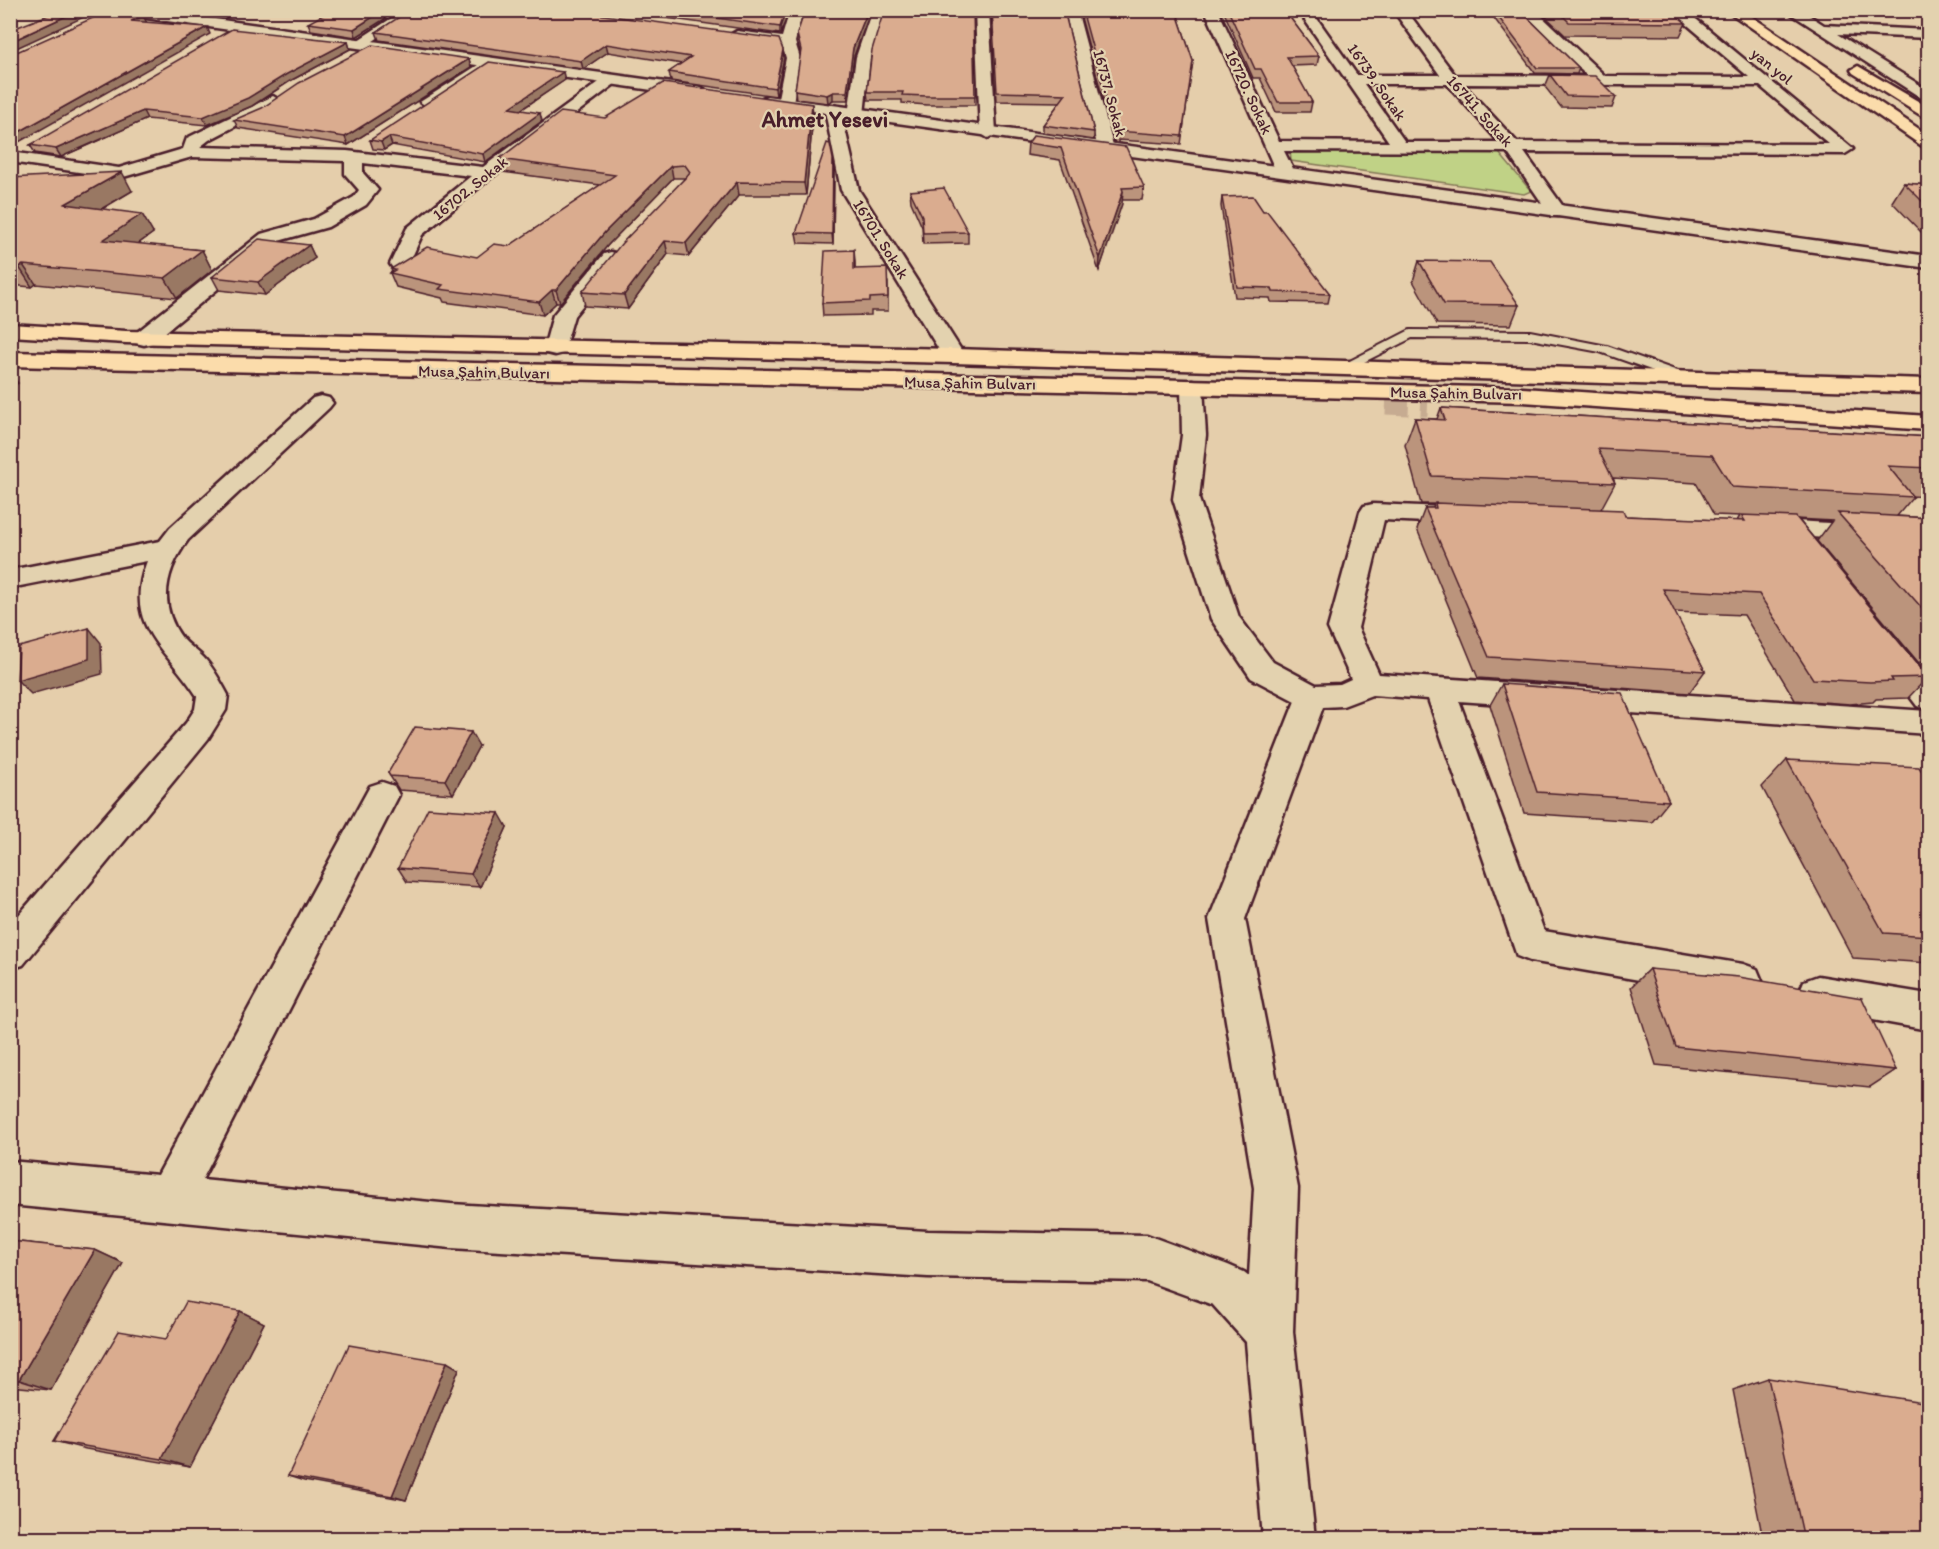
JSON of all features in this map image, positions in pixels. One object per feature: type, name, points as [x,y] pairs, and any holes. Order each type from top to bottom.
[{"type":"highway","points":[[1732,10],[1929,142]]},
{"type":"highway","points":[[1775,16],[1929,112]]},
{"type":"highway","name":"Musa Şahin Bulvarı","points":[[10,330],[144,338],[954,356],[1929,386]]},
{"type":"highway","name":"Musa Şahin Bulvarı","points":[[10,359],[1489,394],[1929,423]]},
{"type":"highway","points":[[1235,388],[1310,398],[1386,403]]},
{"type":"highway","points":[[1428,405],[1464,402],[1489,394]]},
{"type":"street","points":[[361,48],[414,10]]},
{"type":"street","points":[[785,103],[792,71],[787,57],[788,42],[794,20],[800,10]]},
{"type":"street","points":[[856,115],[863,57],[879,10]]},
{"type":"street","points":[[982,10],[988,133]]},
{"type":"street","name":"16737. Sokak","points":[[1070,10],[1106,149]]},
{"type":"street","name":"16720. Sokak","points":[[1211,10],[1286,174]]},
{"type":"street","name":"16739. Sokak","points":[[1304,10],[1400,146]]},
{"type":"street","name":"16741. Sokak","points":[[1400,10],[1452,81],[1512,147],[1558,212]]},
{"type":"street","points":[[1527,10],[1602,82]]},
{"type":"street","name":"yan yol","points":[[1512,147],[1845,149],[1676,10]]},
{"type":"street","points":[[1791,10],[1929,96]]},
{"type":"street","points":[[113,12],[237,27],[361,48],[489,62],[716,94]]},
{"type":"street","points":[[216,39],[237,27]]},
{"type":"street","points":[[1821,29],[1929,34]]},
{"type":"street","points":[[719,33],[788,42]]},
{"type":"street","points":[[736,50],[759,53]]},
{"type":"street","points":[[413,112],[489,62]]},
{"type":"street","points":[[1352,79],[1764,82]]},
{"type":"street","name":"16702. Sokak","points":[[400,264],[414,232],[486,173],[612,80]]},
{"type":"street","points":[[191,152],[193,142],[213,130],[259,111],[287,92]]},
{"type":"street","points":[[750,99],[1929,262]]},
{"type":"street","name":"16701. Sokak","points":[[833,111],[850,189],[954,356]]},
{"type":"street","points":[[11,157],[32,145]]},
{"type":"street","points":[[1275,146],[1512,147]]},
{"type":"street","points":[[11,157],[120,173],[191,152],[355,153],[486,173]]},
{"type":"street","points":[[144,338],[268,238],[321,223],[360,201],[369,190],[354,174],[355,153]]},
{"type":"street","points":[[555,348],[564,315],[625,243]]},
{"type":"street","points":[[1192,387],[1194,435],[1186,499],[1225,619],[1263,670],[1312,696],[1343,695],[1369,684],[1929,722]]},
{"type":"street","points":[[10,953],[197,731],[210,710],[209,688],[194,666],[172,645],[160,624],[153,600],[153,582],[162,557],[179,534],[321,403]]},
{"type":"street","points":[[1369,684],[1343,628],[1373,512],[1492,517]]},
{"type":"street","points":[[1743,526],[1929,537]]},
{"type":"street","points":[[1790,528],[1812,555]]},
{"type":"street","points":[[10,579],[169,548]]},
{"type":"street","points":[[1878,635],[1929,698]]},
{"type":"street","points":[[1440,690],[1530,945],[1929,1012]]},
{"type":"street","points":[[1289,1539],[1269,1332],[1276,1188],[1227,919],[1312,696]]},
{"type":"street","points":[[170,1199],[382,795]]},
{"type":"street","points":[[10,1183],[463,1227],[928,1254],[1147,1258],[1228,1288],[1269,1332]]},
{"type":"lane","points":[[1344,367],[1410,334],[1530,335],[1603,349],[1682,377]]},
{"type":"green space","points":[[1290,150],[1499,153],[1531,191],[1524,194],[1291,161]]},
{"type":"building","points":[[61,10],[79,10],[10,42],[10,30]]},
{"type":"building","points":[[332,10],[384,10],[354,29],[308,23]]},
{"type":"building","points":[[410,10],[567,10],[779,39],[783,50],[775,88],[669,72],[691,57],[606,44],[581,61],[376,32]]},
{"type":"building","points":[[661,10],[786,10],[780,27]]},
{"type":"building","points":[[805,10],[868,10],[853,48],[847,92],[833,92],[827,95],[795,90],[801,50],[797,34]]},
{"type":"building","points":[[884,10],[973,10],[975,96],[867,92],[872,50]]},
{"type":"building","points":[[992,10],[1064,10],[1094,132],[1043,125],[1066,94],[997,92]]},
{"type":"building","points":[[1082,10],[1176,10],[1193,61],[1182,136],[1117,131],[1119,135],[1116,134]]},
{"type":"building","points":[[1228,10],[1285,11],[1319,56],[1287,57],[1312,102],[1278,102],[1261,69],[1255,69]]},
{"type":"building","points":[[1493,10],[1520,10],[1579,68],[1537,68]]},
{"type":"building","points":[[1557,10],[1670,10],[1686,23],[1569,22]]},
{"type":"building","points":[[106,12],[143,16],[131,21],[207,27],[10,137],[10,55]]},
{"type":"building","points":[[232,29],[348,42],[287,74],[248,98],[203,117],[143,111],[56,149],[30,145]]},
{"type":"building","points":[[372,45],[469,59],[345,137],[234,120],[262,108],[299,83]]},
{"type":"building","points":[[489,62],[563,72],[509,108],[540,113],[483,154],[389,137],[381,142],[370,140]]},
{"type":"building","points":[[1550,75],[1595,76],[1616,97],[1566,96]]},
{"type":"building","points":[[663,83],[812,104],[804,183],[737,182],[686,243],[665,241],[624,295],[582,292],[622,243],[686,177],[690,172],[685,165],[671,166],[605,232],[556,290],[552,290],[539,302],[439,289],[443,285],[390,273],[395,270],[391,269],[427,247],[477,257],[494,244],[509,246],[615,175],[499,159],[561,112],[605,118]]},
{"type":"building","points":[[1034,135],[1126,147],[1144,187],[1122,188],[1123,191],[1100,258],[1061,148],[1028,143]]},
{"type":"building","points":[[827,143],[830,144],[833,159],[832,234],[796,233]]},
{"type":"building","points":[[122,172],[65,204],[142,214],[103,240],[202,250],[165,278],[23,265],[10,267],[10,178]]},
{"type":"building","points":[[1904,183],[1929,185],[1929,208]]},
{"type":"building","points":[[944,188],[968,232],[923,233],[922,216],[910,191]]},
{"type":"building","points":[[1253,196],[1330,294],[1273,292],[1272,288],[1237,287],[1222,197]]},
{"type":"building","points":[[259,239],[309,245],[258,282],[212,277]]},
{"type":"building","points":[[854,250],[854,269],[887,268],[888,297],[870,298],[870,301],[822,303],[825,251]]},
{"type":"building","points":[[1419,261],[1490,262],[1519,305],[1444,304]]},
{"type":"building","points":[[1441,408],[1929,437],[1929,468],[1888,466],[1913,497],[1732,487],[1712,455],[1598,449],[1615,483],[1432,476],[1415,418],[1445,420]]},
{"type":"building","points":[[1435,503],[1623,510],[1625,516],[1745,521],[1741,515],[1796,517],[1928,677],[1891,678],[1893,681],[1870,682],[1813,679],[1759,594],[1663,589],[1705,671],[1489,657],[1425,508],[1436,508]]},
{"type":"building","points":[[1838,513],[1929,518],[1929,616]]},
{"type":"building","points":[[89,628],[89,659],[17,680],[19,647]]},
{"type":"building","points":[[1502,684],[1622,693],[1669,801],[1537,792]]},
{"type":"building","points":[[415,727],[471,732],[445,780],[390,776],[388,773]]},
{"type":"building","points":[[1787,760],[1919,767],[1929,782],[1929,936],[1884,933]]},
{"type":"building","points":[[428,808],[499,813],[471,874],[398,868]]},
{"type":"building","points":[[1649,969],[1739,977],[1862,998],[1896,1070],[1676,1047]]},
{"type":"building","points":[[10,1241],[95,1250],[19,1380],[10,1379]]},
{"type":"building","points":[[186,1302],[240,1311],[162,1459],[54,1441],[119,1331],[166,1339]]},
{"type":"building","points":[[349,1345],[447,1362],[392,1496],[288,1476]]},
{"type":"building","points":[[1768,1378],[1929,1403],[1929,1539],[1804,1539]]},
{"type":"tunnel","points":[[1386,403],[1428,405]]},
{"type":"district","name":"Ahmet Yesevi","points":[[825,119]]}]
